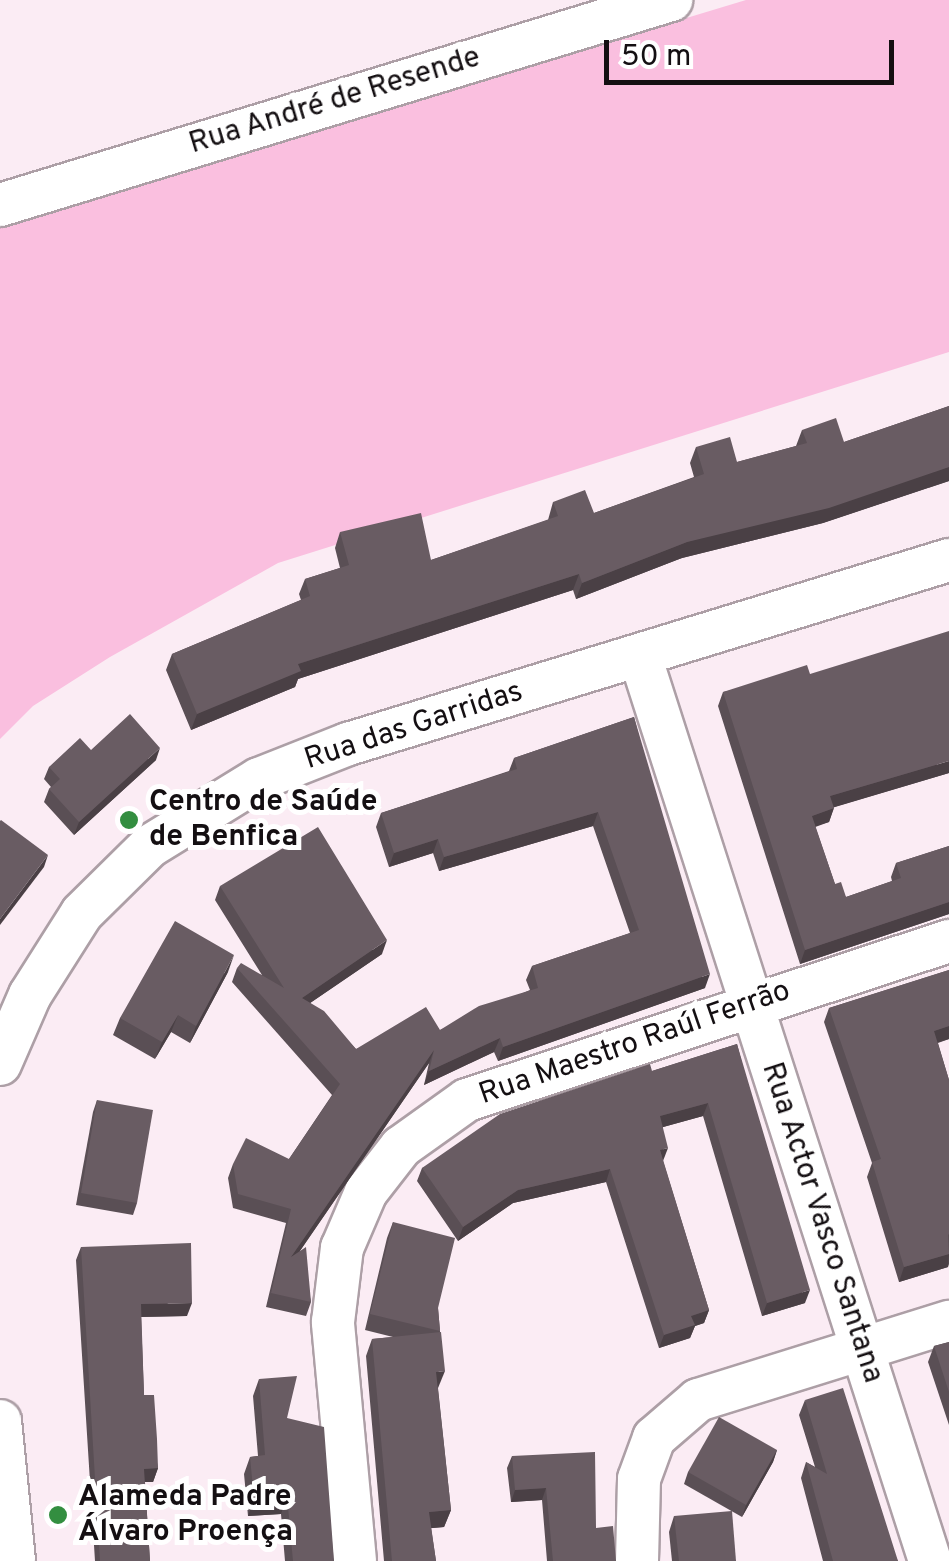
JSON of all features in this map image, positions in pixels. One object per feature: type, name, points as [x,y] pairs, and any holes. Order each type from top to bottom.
[{"type":"street","name":"Rua André de Resende","points":[[0,205],[671,0]]},
{"type":"street","name":"Rua das Garridas","points":[[0,1064],[30,995],[82,913],[150,846],[206,808],[348,744],[949,560]]},
{"type":"street","name":"Rua Actor Vasco Santana","points":[[640,656],[930,1561]]},
{"type":"street","name":"Rua Maestro Raúl Ferrão","points":[[355,1561],[333,1322],[342,1248],[366,1192],[401,1147],[467,1100],[949,941]]},
{"type":"street","points":[[637,1561],[639,1479],[654,1438],[698,1400],[949,1322]]},
{"type":"street","points":[[0,1421],[14,1561]]},
{"type":"shaded area","points":[[746,0],[949,0],[949,352],[278,563],[110,657],[33,706],[0,739],[0,226]]},
{"type":"building","points":[[949,406],[949,467],[829,508],[687,542],[582,583],[579,574],[298,664],[301,671],[197,714],[172,654],[310,596],[305,579],[349,565],[340,532],[421,513],[431,560],[558,516],[553,502],[585,490],[594,513],[704,474],[696,447],[730,437],[737,462],[807,443],[802,430],[836,418],[844,442]]},
{"type":"building","points":[[949,631],[949,761],[830,796],[834,808],[812,816],[835,884],[841,882],[846,897],[901,878],[896,863],[949,846],[949,902],[805,950],[723,692],[807,665],[810,674]]},
{"type":"building","points":[[130,714],[160,748],[79,822],[49,789],[60,779],[49,767],[80,738],[91,750]]},
{"type":"building","points":[[634,717],[710,974],[503,1047],[500,1038],[429,1071],[434,1050],[291,1257],[306,1247],[311,1302],[271,1293],[291,1209],[238,1194],[233,1164],[246,1138],[289,1159],[340,1084],[237,968],[241,963],[284,988],[220,886],[318,827],[387,940],[302,998],[324,1011],[356,1049],[426,1007],[440,1030],[479,1006],[538,988],[532,966],[639,930],[598,812],[444,857],[438,839],[394,853],[381,813],[517,769],[514,758]]},
{"type":"building","points":[[0,821],[48,855],[0,919]]},
{"type":"building","points":[[175,921],[234,955],[196,1026],[178,1015],[162,1042],[120,1018]]},
{"type":"building","points":[[949,970],[949,1026],[934,1031],[949,1080],[949,1254],[904,1267],[872,1162],[881,1159],[829,1008]]},
{"type":"building","points":[[737,1044],[810,1290],[767,1303],[708,1103],[660,1116],[668,1148],[660,1150],[709,1310],[691,1316],[695,1325],[664,1335],[610,1169],[518,1190],[463,1227],[422,1168],[500,1114],[650,1064],[652,1071]]},
{"type":"building","points":[[97,1100],[153,1110],[137,1203],[81,1193]]},
{"type":"building","points":[[393,1222],[455,1238],[438,1308],[440,1331],[370,1314]]},
{"type":"building","points":[[191,1243],[192,1303],[141,1304],[144,1395],[154,1395],[157,1439],[158,1468],[144,1469],[150,1561],[100,1561],[81,1247]]},
{"type":"building","points":[[441,1332],[445,1371],[436,1372],[451,1510],[429,1512],[436,1561],[392,1561],[372,1339]]},
{"type":"building","points":[[949,1342],[949,1392],[934,1346]]},
{"type":"building","points":[[297,1376],[287,1418],[324,1427],[334,1561],[293,1561],[287,1496],[254,1499],[250,1457],[265,1455],[259,1379]]},
{"type":"building","points":[[843,1388],[898,1561],[833,1561],[806,1462],[827,1474],[805,1400]]},
{"type":"building","points":[[719,1417],[777,1450],[746,1505],[688,1472]]},
{"type":"building","points":[[595,1452],[596,1528],[613,1526],[616,1561],[553,1561],[546,1488],[515,1490],[512,1456]]},
{"type":"building","points":[[732,1511],[736,1561],[679,1561],[674,1516]]},
{"type":"place","name":"Centro de Saúde de Benfica","points":[[129,820]]},
{"type":"place","name":"Alameda Padre Álvaro Proença","points":[[58,1515]]}]
